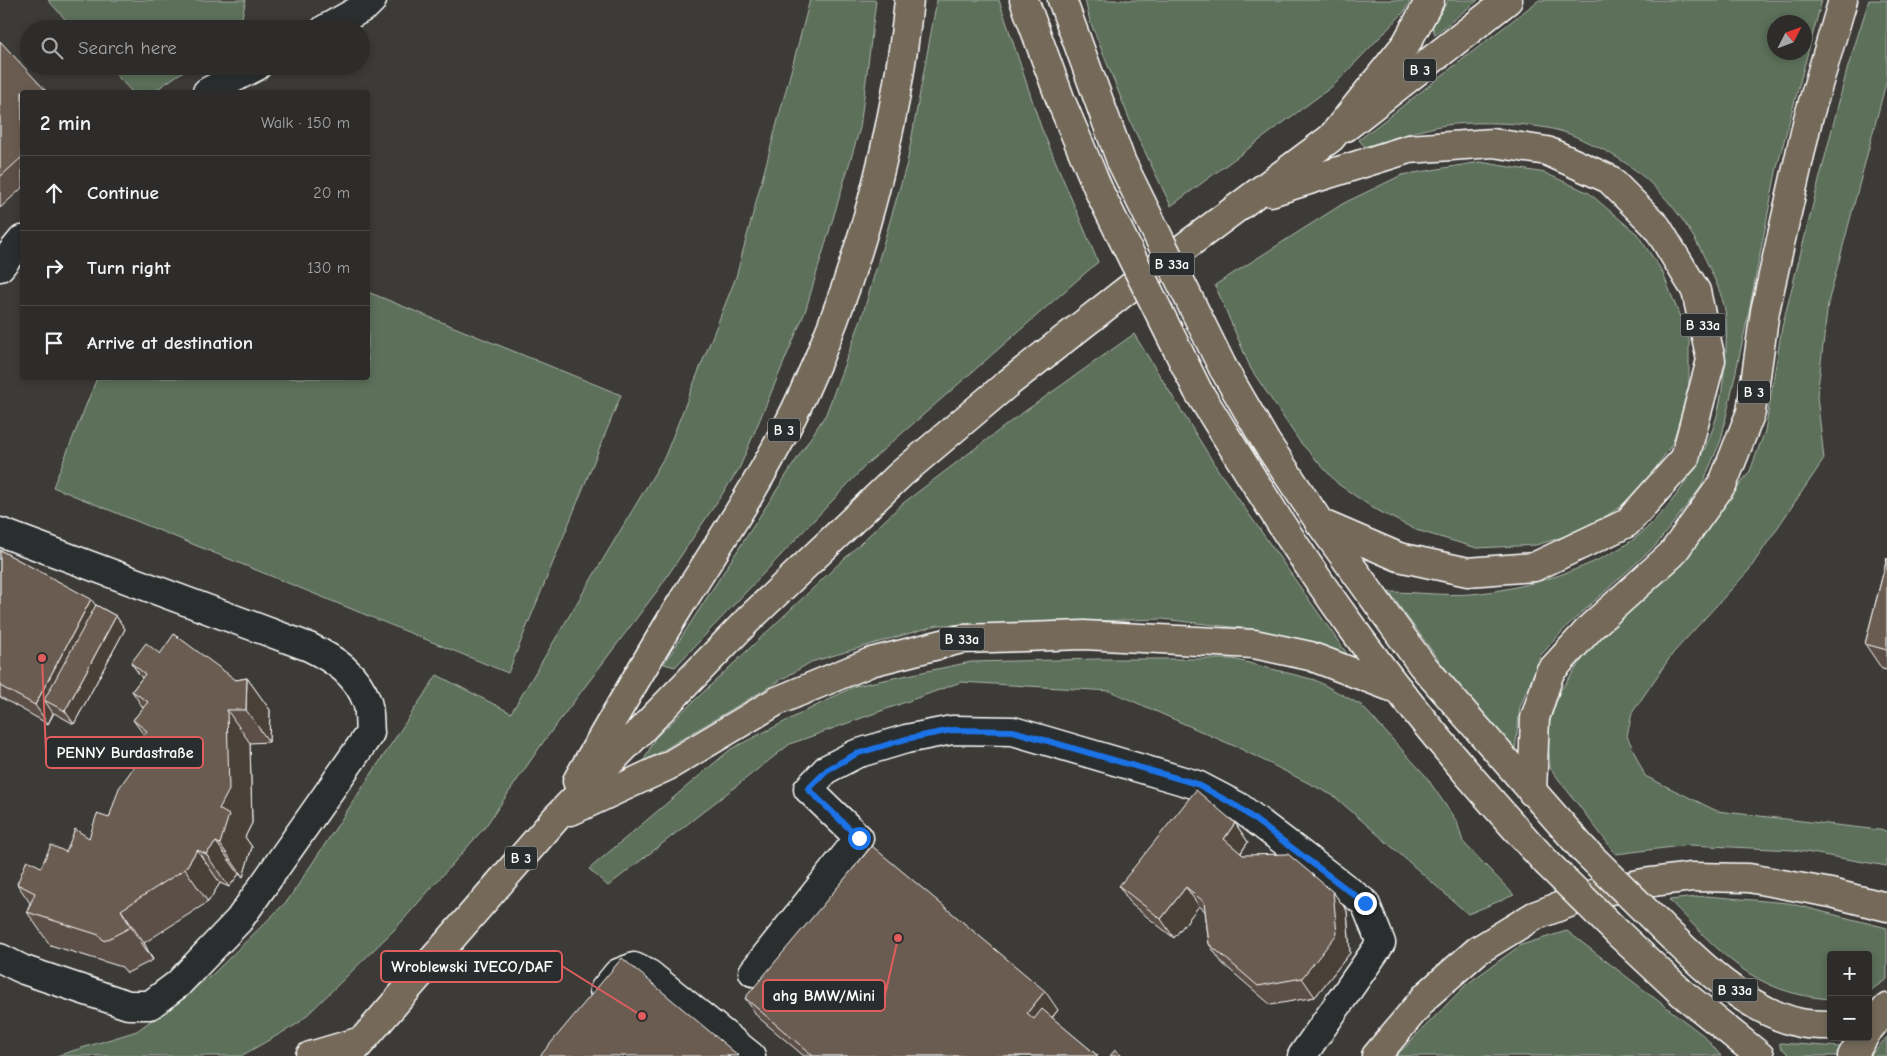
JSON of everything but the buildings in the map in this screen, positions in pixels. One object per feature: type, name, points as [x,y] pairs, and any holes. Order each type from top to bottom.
[{"type":"main road","name":"B 3","points":[[556,818],[647,659],[753,490],[803,394],[846,286],[878,173],[903,58],[909,0]]},
{"type":"main road","name":"B 33a","points":[[1024,0],[1061,101],[1100,193],[1198,391],[1271,508],[1325,588],[1399,690],[1500,812],[1546,862],[1682,993],[1760,1056]]},
{"type":"main road","name":"B 33a","points":[[1062,0],[1121,161],[1222,368],[1266,442],[1320,523],[1422,665],[1583,849],[1712,973],[1757,1006],[1801,1023],[1827,1025]]},
{"type":"main road","name":"B 3","points":[[1331,138],[1406,44],[1430,0]]},
{"type":"main road","name":"B 3","points":[[355,1048],[556,818],[748,620],[900,474],[1007,384],[1124,292],[1331,138],[1508,0]]},
{"type":"main road","name":"B 3","points":[[1532,792],[1535,718],[1550,672],[1592,626],[1672,554],[1723,483],[1751,412],[1765,311],[1802,148],[1843,0]]},
{"type":"main road","name":"B 33a","points":[[1250,198],[1409,149],[1493,143],[1547,151],[1609,179],[1657,227],[1696,291],[1711,360],[1686,458],[1627,523],[1534,567],[1468,572],[1399,557],[1320,523]]},
{"type":"main road","name":"B 33a","points":[[556,818],[668,766],[777,701],[870,662],[962,639],[1084,636],[1254,644],[1310,656],[1399,690]]},
{"type":"main road","points":[[1376,1056],[1427,995],[1477,951],[1534,916],[1596,893],[1644,883],[1692,877],[1748,878],[1831,893],[1887,907]]},
{"type":"main road","points":[[1852,1056],[1861,1041]]},
{"type":"main road","points":[[310,1056],[355,1048]]},
{"type":"street","points":[[342,20],[366,6],[372,0]]},
{"type":"street","points":[[211,90],[240,75]]},
{"type":"street","points":[[0,267],[20,242]]},
{"type":"street","points":[[0,532],[309,647],[335,660],[355,680],[367,702],[370,733],[239,920],[178,984],[150,1005],[128,1005],[24,970],[0,958]]},
{"type":"street","points":[[753,972],[859,838],[808,789],[827,770],[856,754],[906,739],[952,730],[1013,731],[1197,784],[1238,807],[1365,903],[1382,943],[1302,1056]]},
{"type":"street","points":[[588,1011],[618,973],[634,967],[649,974],[751,1056]]},
{"type":"green space","points":[[48,0],[246,0],[241,20],[66,20]]},
{"type":"green space","points":[[810,0],[876,0],[860,128],[805,312],[739,469],[660,587],[544,741],[485,827],[396,928],[299,1023],[241,1056],[56,1056],[137,1031],[212,975],[288,900],[437,675],[511,713],[665,456],[736,277]]},
{"type":"green space","points":[[937,0],[999,0],[1041,127],[1098,262],[867,464],[675,667],[664,664],[826,414],[862,317],[907,163]]},
{"type":"green space","points":[[1085,0],[1411,0],[1404,12],[1334,85],[1171,206],[1131,123],[1090,21]]},
{"type":"green space","points":[[1448,0],[1478,0],[1435,35],[1431,22],[1440,14]]},
{"type":"green space","points":[[1539,0],[1822,0],[1812,37],[1812,15],[1767,15],[1767,60],[1806,60],[1777,167],[1748,316],[1721,440],[1701,487],[1656,545],[1568,625],[1541,655],[1520,707],[1515,751],[1466,697],[1389,592],[1471,594],[1513,588],[1582,567],[1623,547],[1639,535],[1664,511],[1695,467],[1716,419],[1724,369],[1726,318],[1724,305],[1699,247],[1687,227],[1660,192],[1627,164],[1608,152],[1577,137],[1560,131],[1532,126],[1463,123],[1435,127],[1365,147],[1359,140]]},
{"type":"green space","points":[[1869,0],[1887,0],[1887,79],[1828,303],[1817,396],[1824,459],[1749,570],[1673,653],[1632,713],[1627,736],[1645,776],[1717,811],[1887,831],[1887,866],[1794,850],[1689,845],[1616,854],[1550,768],[1547,729],[1560,691],[1590,648],[1645,597],[1701,537],[1750,471],[1765,431],[1782,327],[1847,70]]},
{"type":"green space","points":[[116,75],[178,75],[156,90],[130,90]]},
{"type":"green space","points":[[1480,162],[1545,173],[1589,193],[1637,234],[1662,271],[1689,340],[1689,392],[1672,444],[1649,478],[1620,507],[1583,531],[1536,545],[1477,548],[1416,530],[1373,508],[1338,484],[1300,442],[1251,369],[1215,285],[1344,203],[1402,175]]},
{"type":"green space","points":[[370,293],[621,395],[508,673],[53,487],[96,380],[370,380]]},
{"type":"green space","points":[[1134,334],[1218,470],[1357,668],[1258,630],[1162,619],[938,625],[811,662],[643,762],[655,738],[902,504],[1014,419]]},
{"type":"green space","points":[[1100,659],[1233,659],[1315,680],[1361,705],[1425,775],[1457,822],[1463,842],[1514,895],[1468,914],[1334,796],[1241,749],[1110,691],[961,682],[790,744],[608,886],[589,869],[731,749],[855,686],[971,662]]},
{"type":"green space","points":[[1706,896],[1788,903],[1887,928],[1887,979],[1872,989],[1872,951],[1827,951],[1827,998],[1780,989],[1759,979],[1722,953],[1669,900]]},
{"type":"green space","points":[[1567,931],[1704,1036],[1721,1056],[1396,1056],[1467,984],[1521,945]]},
{"type":"green space","points":[[1887,1037],[1887,1056],[1870,1056]]},
{"type":"green space","points":[[1780,1043],[1841,1047],[1839,1056],[1791,1056],[1780,1047]]},
{"type":"place","name":"PENNY Burdastraße","points":[[42,658]]},
{"type":"place","name":"ahg BMW/Mini","points":[[898,938]]},
{"type":"place","name":"Wroblewski IVECO/DAF","points":[[642,1016]]},
{"type":"route","points":[[859,838],[808,789],[827,770],[856,754],[906,739],[952,730],[1013,731],[1197,784],[1238,807],[1365,903]]}]
